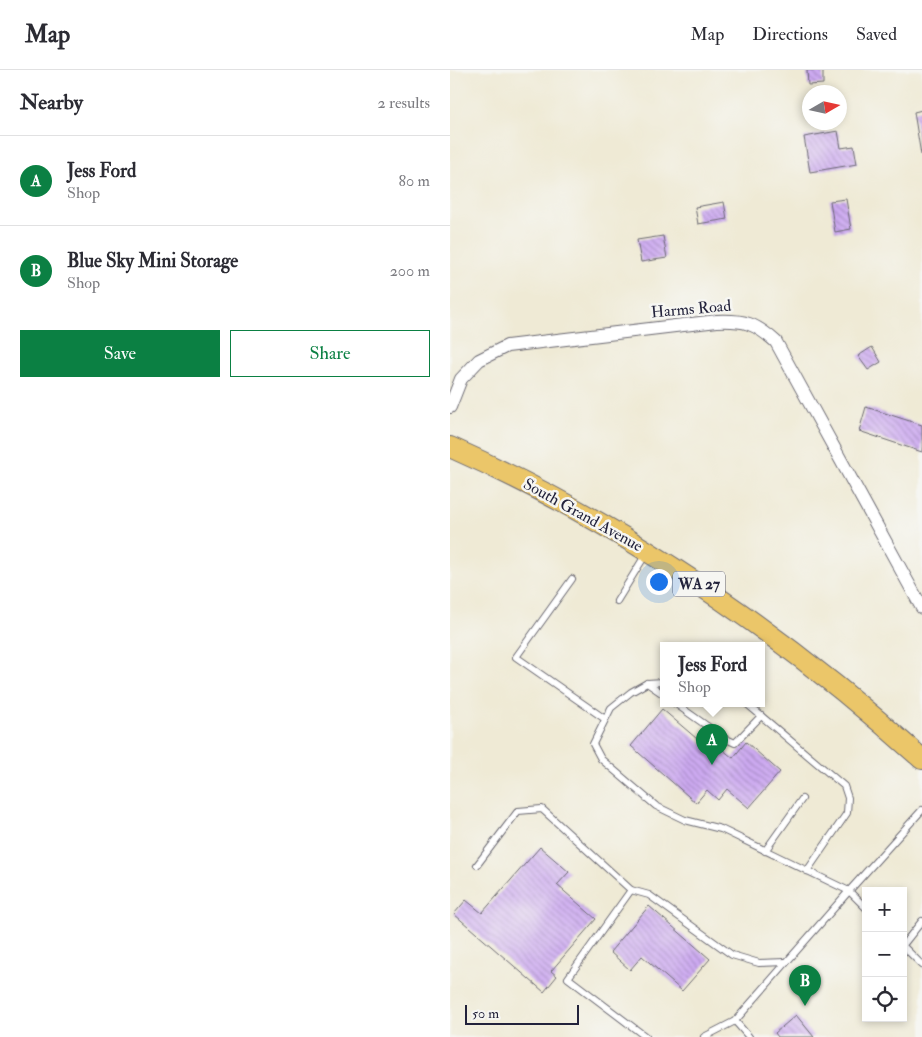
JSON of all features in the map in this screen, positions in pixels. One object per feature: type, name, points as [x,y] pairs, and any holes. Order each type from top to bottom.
[{"type":"main road","name":"South Grand Avenue","points":[[450,447],[569,505],[648,551],[721,599],[826,676],[922,759]]},
{"type":"street","name":"Harms Road","points":[[450,407],[461,379],[479,360],[507,346],[718,321],[740,320],[762,329],[776,342],[922,608]]},
{"type":"lane","points":[[617,602],[648,551]]},
{"type":"lane","points":[[572,579],[516,657],[605,719]]},
{"type":"lane","points":[[660,682],[647,683],[631,692],[611,708],[593,744],[601,759],[656,806],[685,820],[721,829],[849,891],[862,904]]},
{"type":"lane","points":[[647,683],[660,692]]},
{"type":"lane","points":[[680,707],[734,743],[761,716]]},
{"type":"lane","points":[[750,707],[844,786],[848,798],[847,813],[807,871]]},
{"type":"lane","points":[[765,851],[802,799]]},
{"type":"lane","points":[[477,865],[518,811],[542,809],[630,890],[650,895],[732,955],[758,963],[786,962]]},
{"type":"lane","points":[[704,1037],[735,1021],[922,810]]},
{"type":"lane","points":[[630,890],[568,978],[646,1037]]},
{"type":"lane","points":[[907,941],[922,921]]},
{"type":"lane","points":[[907,950],[922,965]]},
{"type":"lane","points":[[735,1021],[749,1037]]},
{"type":"building","points":[[807,70],[823,70],[823,84],[808,85]]},
{"type":"building","points":[[922,110],[922,155],[921,155],[914,112]]},
{"type":"building","points":[[838,131],[841,148],[854,146],[857,164],[810,172],[804,137]]},
{"type":"building","points":[[846,199],[851,229],[835,232],[830,201]]},
{"type":"building","points":[[724,202],[727,219],[698,224],[695,207]]},
{"type":"building","points":[[663,236],[667,258],[641,262],[637,240]]},
{"type":"building","points":[[872,347],[881,362],[868,370],[858,356]]},
{"type":"building","points":[[866,407],[922,425],[922,452],[859,431]]},
{"type":"building","points":[[662,709],[717,756],[722,749],[733,758],[746,742],[780,772],[749,808],[727,789],[718,800],[707,790],[696,803],[631,746]]},
{"type":"building","points":[[540,847],[569,872],[557,885],[596,919],[551,971],[557,976],[544,992],[454,914],[466,900],[482,913]]},
{"type":"building","points":[[649,906],[710,959],[682,991],[642,956],[630,970],[610,952]]},
{"type":"building","points":[[796,1015],[814,1037],[778,1037],[775,1033]]},
{"type":"place","name":"Jess Ford","points":[[712,765]]},
{"type":"place","name":"Blue Sky Mini Storage","points":[[805,1006]]}]
